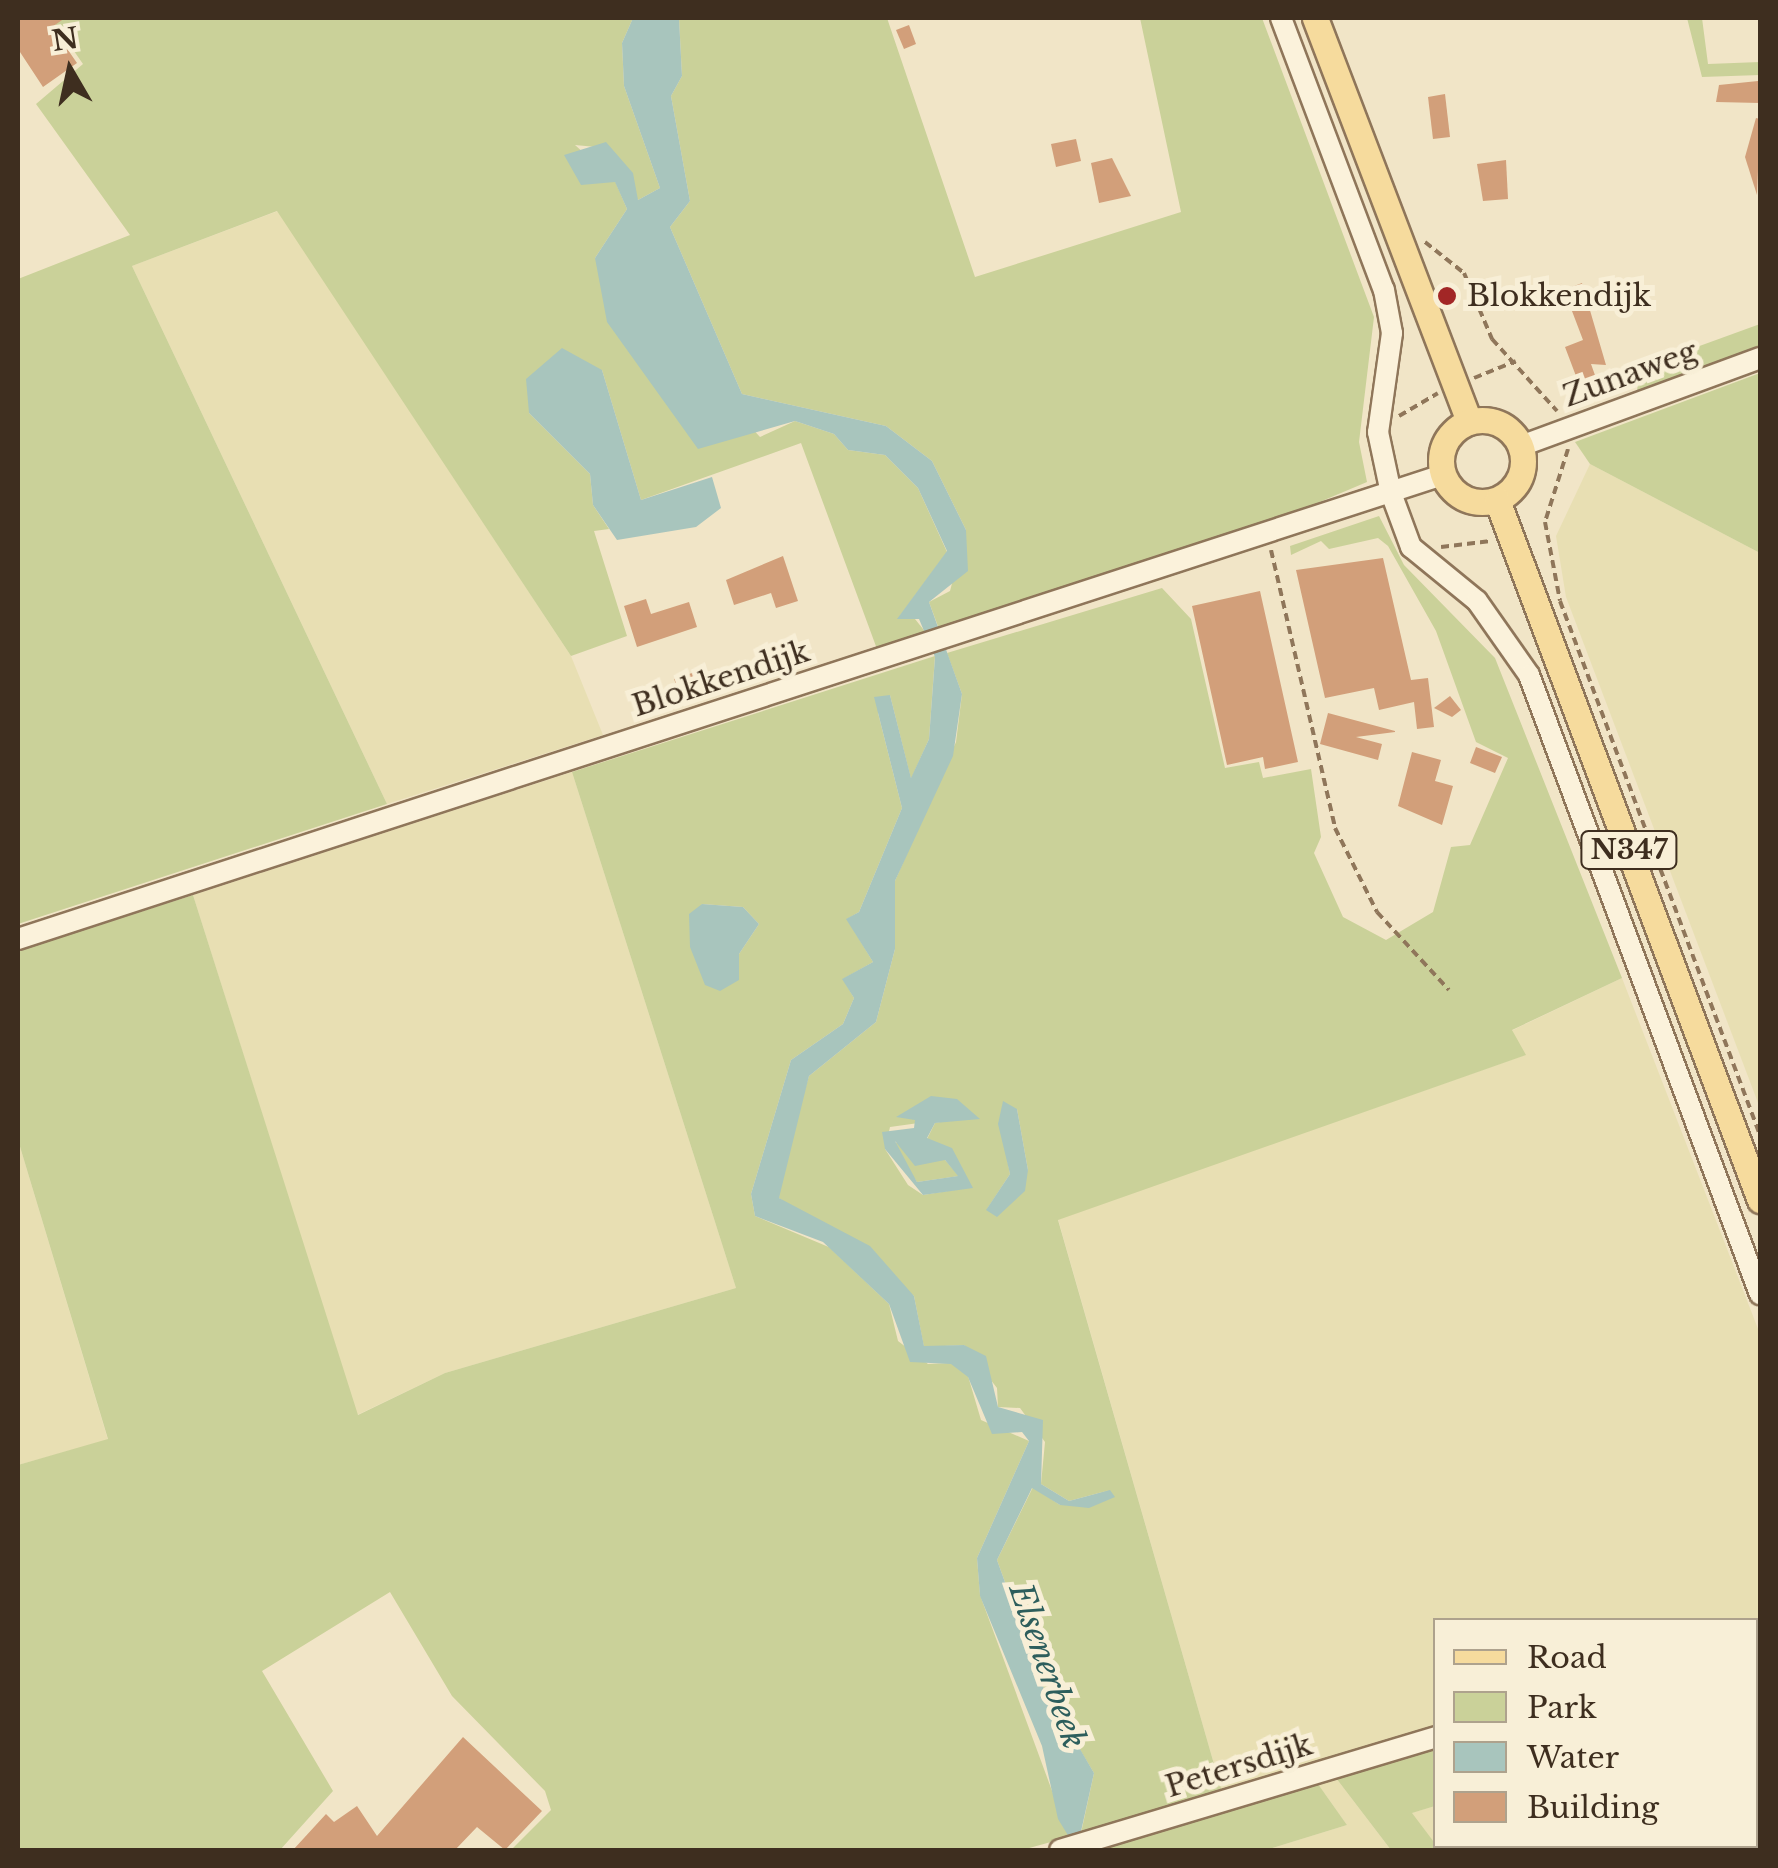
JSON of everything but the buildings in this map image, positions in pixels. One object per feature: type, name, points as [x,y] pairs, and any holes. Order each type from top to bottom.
[{"type":"main road","points":[[1315,18],[1468,422]]},
{"type":"main road","points":[[1468,422],[1494,422],[1521,446],[1521,476],[1497,500],[1462,498],[1443,475],[1443,446],[1468,422]]},
{"type":"main road","name":"N347","points":[[1497,500],[1760,1200]]},
{"type":"street","points":[[1281,18],[1384,290],[1392,333],[1378,432],[1391,493],[1412,548],[1477,601],[1528,675],[1760,1294]]},
{"type":"street","name":"Zunaweg","points":[[1521,446],[1760,358]]},
{"type":"street","name":"Blokkendijk","points":[[18,940],[1268,536],[1443,475]]},
{"type":"street","name":"Petersdijk","points":[[1060,1850],[1433,1739]]},
{"type":"path","points":[[1419,227],[1464,273],[1492,339],[1542,384],[1566,430],[1568,466],[1544,522],[1560,601],[1760,1135]]},
{"type":"path","points":[[1412,548],[1510,534],[1544,522]]},
{"type":"path","points":[[1268,536],[1335,828],[1377,912],[1448,990]]},
{"type":"shaded area","points":[[278,211],[571,656],[603,735],[387,804],[132,266]]},
{"type":"shaded area","points":[[1590,464],[1760,553],[1760,1108],[1566,597],[1556,536]]},
{"type":"shaded area","points":[[572,772],[736,1288],[445,1373],[357,1415],[193,895]]},
{"type":"shaded area","points":[[1622,978],[1760,1334],[1760,1627],[1758,1618],[1433,1618],[1433,1727],[1222,1792],[1058,1219],[1525,1055],[1511,1031]]},
{"type":"shaded area","points":[[18,1140],[108,1440],[18,1465]]},
{"type":"shaded area","points":[[1760,1652],[1760,1850],[1598,1848],[1758,1848]]},
{"type":"shaded area","points":[[1336,1778],[1391,1850],[1266,1850],[1347,1825],[1318,1784]]},
{"type":"shaded area","points":[[1433,1807],[1433,1841],[1411,1813]]},
{"type":"green space","points":[[51,18],[633,18],[622,43],[624,86],[660,188],[638,200],[596,147],[575,145],[615,181],[627,209],[595,258],[760,437],[795,421],[834,434],[848,450],[885,455],[918,488],[947,552],[899,617],[911,614],[927,634],[877,649],[801,443],[641,500],[602,370],[529,413],[590,474],[593,505],[609,529],[594,531],[627,636],[571,656],[277,211],[132,266],[387,804],[18,924],[18,279],[130,235],[36,104],[83,64]]},
{"type":"green space","points":[[679,18],[887,18],[975,277],[1181,212],[1140,18],[1262,18],[1374,317],[1359,442],[1367,482],[1251,531],[939,629],[929,602],[950,591],[966,530],[932,461],[886,426],[742,394],[670,227],[690,201],[671,96],[682,76]]},
{"type":"green space","points":[[1687,18],[1702,18],[1708,64],[1760,62],[1760,75],[1702,77]]},
{"type":"green space","points":[[1760,324],[1760,349],[1637,393],[1639,368]]},
{"type":"green space","points":[[1760,373],[1760,553],[1590,464],[1575,442]]},
{"type":"green space","points":[[1379,516],[1404,565],[1495,658],[1622,978],[1512,1030],[1526,1055],[1058,1220],[1222,1792],[1081,1833],[1094,1773],[1058,1713],[1068,1707],[1055,1706],[1042,1685],[997,1560],[1033,1487],[1060,1505],[1110,1490],[1069,1501],[1041,1484],[1045,1442],[1020,1408],[998,1407],[997,1388],[964,1345],[924,1347],[914,1296],[779,1198],[780,1172],[809,1076],[876,1022],[895,949],[895,881],[956,742],[962,694],[947,653],[1162,588],[1191,619],[1225,768],[1259,762],[1263,778],[1311,769],[1321,837],[1314,853],[1343,917],[1386,940],[1433,912],[1451,847],[1470,845],[1508,758],[1476,742],[1436,631],[1388,546],[1378,538],[1329,549],[1321,541],[1291,555],[1290,546]],"holes":[[[1017,1109],[1028,1170],[997,1216],[987,1209],[1010,1174],[1004,1143]],[[976,1115],[935,1123],[927,1139],[972,1187],[923,1195],[908,1185],[885,1149],[890,1127]]]},
{"type":"green space","points":[[935,656],[929,739],[911,779],[890,695],[878,713],[902,808],[859,912],[847,919],[873,962],[843,979],[854,998],[843,1024],[791,1060],[751,1194],[755,1216],[829,1247],[889,1304],[898,1341],[928,1364],[951,1363],[968,1376],[981,1420],[1029,1441],[977,1558],[980,1595],[1069,1837],[1022,1850],[511,1850],[551,1810],[545,1791],[452,1696],[390,1592],[262,1671],[333,1791],[280,1850],[18,1850],[18,1465],[108,1439],[18,1140],[18,951],[193,895],[358,1415],[445,1373],[736,1288],[572,772]],"holes":[[[702,904],[743,907],[759,924],[739,954],[690,947]]]},
{"type":"green space","points":[[902,1141],[911,1157],[945,1160],[959,1176],[917,1182],[891,1145]]},
{"type":"green space","points":[[1433,1749],[1433,1807],[1412,1813],[1433,1841],[1433,1848],[1440,1850],[1391,1850],[1336,1778]]},
{"type":"green space","points":[[1318,1784],[1347,1825],[1266,1850],[1095,1850]]},
{"type":"water","points":[[633,18],[679,18],[682,76],[671,96],[690,201],[670,227],[742,394],[886,426],[932,461],[966,530],[968,571],[929,602],[962,694],[953,756],[895,881],[895,949],[876,1022],[809,1076],[779,1198],[870,1246],[914,1296],[924,1346],[964,1345],[986,1356],[998,1407],[1043,1420],[1041,1484],[1069,1501],[1110,1490],[1115,1497],[1089,1508],[1060,1505],[1032,1488],[997,1560],[1042,1685],[1055,1706],[1070,1706],[1059,1713],[1094,1773],[1080,1836],[1069,1837],[1058,1819],[1042,1746],[980,1596],[977,1558],[1029,1441],[1022,1432],[992,1434],[968,1377],[951,1364],[910,1362],[889,1304],[823,1242],[755,1216],[751,1194],[791,1060],[843,1024],[854,998],[842,979],[873,962],[846,919],[859,912],[902,808],[874,697],[890,695],[911,778],[929,739],[935,657],[919,619],[897,619],[947,551],[918,488],[885,455],[848,450],[834,434],[795,421],[698,449],[607,322],[595,258],[627,209],[615,182],[581,185],[564,155],[606,142],[633,173],[638,200],[660,188],[624,86],[622,43]]},
{"type":"water","points":[[562,348],[602,370],[641,500],[712,477],[721,508],[696,527],[617,540],[593,505],[590,474],[529,413],[526,379]]},
{"type":"water","points":[[702,904],[743,907],[759,924],[739,954],[739,980],[720,991],[705,985],[690,947],[689,914]]},
{"type":"water","points":[[931,1096],[957,1099],[980,1119],[935,1123],[927,1138],[952,1148],[973,1188],[923,1195],[885,1149],[882,1132],[914,1128],[915,1120],[896,1117]],"holes":[[[895,1141],[915,1166],[945,1160],[958,1176],[917,1182]]]},
{"type":"water","points":[[1003,1101],[1017,1109],[1028,1170],[1025,1191],[997,1217],[986,1210],[1010,1174],[998,1124]]},
{"type":"place","name":"Blokkendijk","points":[[1447,296]]},
{"type":"water label","name":"Elsenerbeek","points":[[1047,1666]]}]
